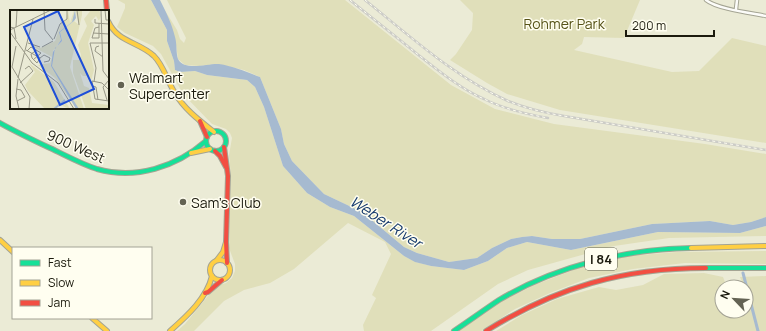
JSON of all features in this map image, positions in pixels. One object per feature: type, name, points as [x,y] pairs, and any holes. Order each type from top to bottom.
[{"type":"main road","points":[[106,0],[107,10]]},
{"type":"main road","points":[[109,24],[112,31],[121,38],[148,51],[156,58],[176,95],[200,121],[214,132],[219,132],[225,137],[226,142],[224,147],[228,176],[226,242],[227,263],[230,271],[227,276],[205,293]]},
{"type":"main road","points":[[200,121],[212,150],[220,156],[226,167]]},
{"type":"main road","name":"900 West","points":[[0,123],[81,163],[107,172],[129,174],[145,172],[164,166],[191,153],[207,139]]},
{"type":"main road","points":[[207,139],[214,132]]},
{"type":"main road","points":[[212,150],[220,150],[224,147]]},
{"type":"main road","name":"900 West","points":[[191,153],[212,150]]},
{"type":"main road","points":[[0,240],[12,251]]},
{"type":"main road","points":[[170,331],[184,318],[205,293],[212,281],[211,266],[223,252],[226,242]]},
{"type":"main road","name":"I 84","points":[[454,331],[500,300],[535,282],[582,264],[628,253],[678,248],[766,246]]},
{"type":"main road","points":[[217,260],[223,260],[227,263]]},
{"type":"main road","name":"I 84","points":[[486,331],[519,312],[554,296],[589,284],[637,272],[671,268],[766,268]]},
{"type":"main road","points":[[212,276],[217,279],[222,279]]},
{"type":"main road","points":[[93,319],[107,331]]},
{"type":"street","points":[[706,0],[715,5],[766,16]]},
{"type":"street","points":[[736,10],[737,0]]},
{"type":"green space","points":[[118,0],[151,0],[167,30],[167,41],[174,61],[175,70],[180,72],[195,71],[207,75],[247,80],[255,87],[264,107],[283,166],[307,193],[330,207],[354,216],[404,256],[416,262],[431,266],[464,270],[488,261],[507,248],[527,242],[571,250],[658,232],[740,233],[766,226],[766,236],[669,238],[614,246],[528,270],[498,284],[431,331],[364,331],[363,325],[376,298],[372,295],[391,254],[385,242],[348,223],[294,269],[270,283],[244,290],[224,301],[194,331],[177,331],[185,324],[218,285],[226,283],[232,278],[235,271],[235,264],[229,248],[231,176],[229,155],[232,138],[226,129],[212,124],[183,94],[161,54],[153,46],[125,33],[117,27],[125,8],[125,4]]},
{"type":"green space","points":[[167,0],[345,0],[451,85],[495,109],[554,124],[705,144],[766,154],[766,217],[751,222],[733,225],[710,221],[652,224],[580,239],[552,239],[532,236],[522,237],[511,239],[492,248],[477,258],[449,262],[417,253],[404,247],[362,212],[324,194],[292,161],[284,144],[281,129],[260,77],[244,70],[217,64],[199,66],[185,65],[178,59],[173,34],[164,9],[177,30],[180,39],[184,43],[186,38]]},
{"type":"green space","name":"Rohmer Park","points":[[460,0],[640,0],[624,38],[584,37],[582,44],[574,50],[672,72],[699,71],[732,38],[766,46],[766,143],[560,110],[507,94],[450,60],[456,54],[472,30],[473,13]]},
{"type":"green space","points":[[766,251],[766,264],[685,263],[633,269],[589,278],[550,293],[515,309],[481,331],[458,331],[500,302],[537,284],[584,266],[628,256],[677,252]]},
{"type":"green space","points":[[704,273],[723,277],[724,279],[714,279],[714,319],[754,319],[754,279],[741,279],[740,277],[766,276],[766,331],[496,331],[522,315],[557,299],[599,287],[616,290],[643,285],[664,274]]},
{"type":"water","points":[[151,0],[160,0],[171,23],[176,39],[178,59],[181,63],[191,66],[219,64],[240,69],[260,77],[281,129],[284,144],[292,161],[324,194],[362,212],[404,247],[417,253],[449,262],[477,258],[492,248],[511,239],[522,237],[532,236],[552,239],[580,239],[652,224],[710,221],[733,225],[751,222],[766,217],[766,226],[740,233],[658,232],[571,250],[527,242],[507,248],[488,261],[464,270],[431,266],[415,262],[404,256],[354,216],[330,207],[307,193],[283,166],[264,107],[255,87],[247,80],[207,75],[195,71],[180,72],[175,70],[174,61],[167,41],[167,30]]},
{"type":"waterway","points":[[743,273],[758,331]]},
{"type":"railway","points":[[350,0],[432,66],[466,90],[499,106],[548,118]]},
{"type":"railway","points":[[365,0],[451,68],[488,91],[515,104],[557,115],[766,150]]},
{"type":"traffic: fast","points":[[0,123],[79,162],[97,169],[112,172],[141,172],[155,169],[182,158],[206,141]]},
{"type":"traffic: fast","points":[[216,131],[223,134],[226,141],[223,148],[216,151],[209,148],[206,141],[209,134],[216,131]]},
{"type":"traffic: fast","points":[[454,331],[499,300],[521,288],[567,269],[616,256],[666,249],[691,248]]},
{"type":"traffic: fast","points":[[706,268],[766,268]]},
{"type":"traffic: slow","points":[[109,23],[117,34],[148,51],[154,56],[179,99],[193,114],[214,132]]},
{"type":"traffic: slow","points":[[191,153],[210,149]]},
{"type":"traffic: slow","points":[[0,240],[12,251]]},
{"type":"traffic: slow","points":[[217,260],[223,252],[226,242]]},
{"type":"traffic: slow","points":[[691,248],[766,246]]},
{"type":"traffic: slow","points":[[220,260],[227,263],[230,270],[227,277],[220,280],[213,277],[210,270],[213,263],[220,260]]},
{"type":"traffic: slow","points":[[170,331],[196,306],[206,292],[212,276]]},
{"type":"traffic: slow","points":[[93,319],[107,331]]},
{"type":"traffic: jam","points":[[106,0],[107,10]]},
{"type":"traffic: jam","points":[[200,121],[207,137]]},
{"type":"traffic: jam","points":[[224,147],[228,176],[226,242],[227,263]]},
{"type":"traffic: jam","points":[[215,151],[220,156],[226,167]]},
{"type":"traffic: jam","points":[[486,331],[539,303],[592,283],[619,276],[647,272],[706,268]]},
{"type":"traffic: jam","points":[[205,293],[222,280]]},
{"type":"place","name":"Walmart Supercenter","points":[[121,85]]},
{"type":"place","name":"Sam's Club","points":[[183,202]]},
{"type":"water label","name":"Weber River","points":[[386,222]]}]
